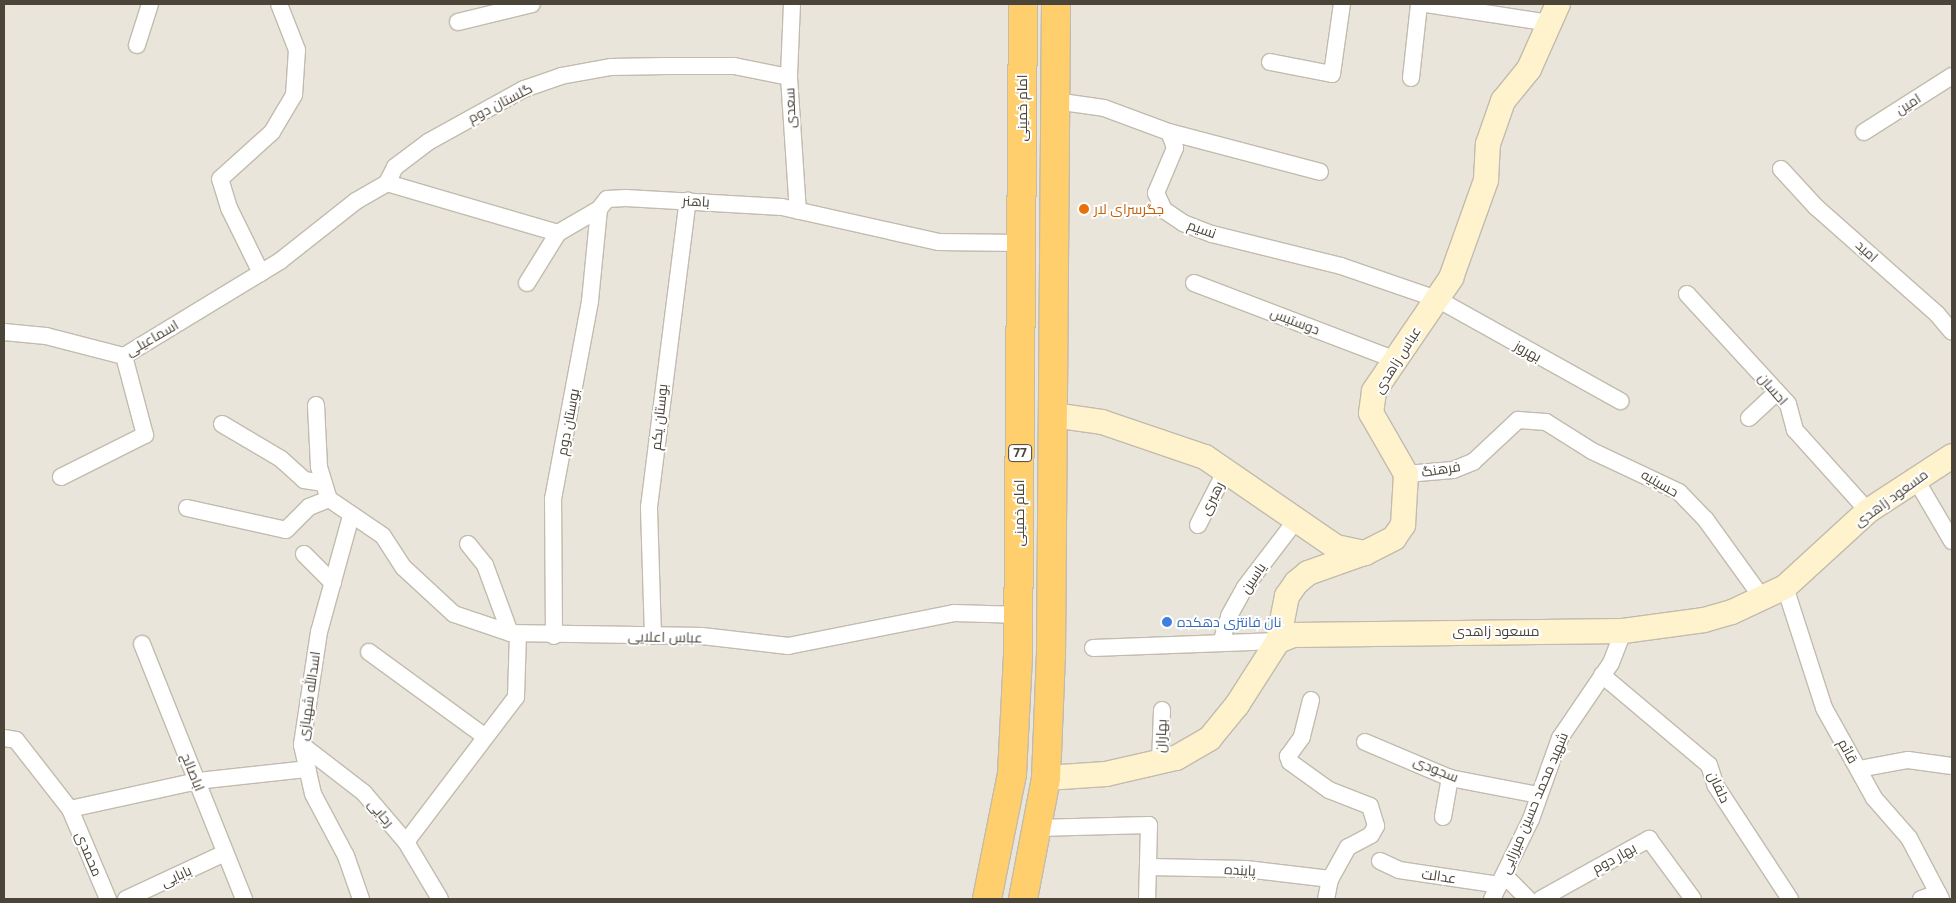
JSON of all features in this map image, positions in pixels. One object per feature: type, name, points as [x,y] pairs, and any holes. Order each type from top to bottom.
[{"type":"highway","name":"امام خمینی","points":[[987,899],[1012,774],[1018,615],[1023,4]]},
{"type":"highway","name":"77","points":[[1023,899],[1046,778],[1051,655],[1056,4]]},
{"type":"highway","points":[[1022,96],[1056,102]]},
{"type":"street","points":[[138,45],[150,4]]},
{"type":"street","points":[[261,273],[229,208],[220,179],[272,132],[294,95],[297,50],[279,4]]},
{"type":"street","points":[[458,22],[532,4]]},
{"type":"street","name":"سعدی","points":[[792,4],[789,77],[798,211]]},
{"type":"street","points":[[1270,62],[1332,74],[1342,4]]},
{"type":"street","points":[[1411,78],[1419,4]]},
{"type":"street","points":[[1426,4],[1554,13]]},
{"type":"street","name":"عباس زاهدی","points":[[1406,474],[1371,413],[1374,391],[1451,278],[1472,225],[1486,180],[1488,144],[1503,101],[1529,69],[1554,13]]},
{"type":"street","name":"گلستان دوم","points":[[261,273],[356,201],[387,183],[395,167],[428,142],[524,88],[561,76],[611,67],[715,66],[789,77]]},
{"type":"street","name":"امین","points":[[1864,132],[1952,76]]},
{"type":"street","points":[[1056,102],[1104,108],[1169,132],[1320,172]]},
{"type":"street","name":"نسیم","points":[[1169,132],[1175,148],[1156,193],[1164,210],[1183,223],[1212,234],[1341,266],[1436,299]]},
{"type":"street","name":"امید","points":[[1781,169],[1816,207],[1937,314],[1952,332]]},
{"type":"street","points":[[387,183],[558,234],[528,283]]},
{"type":"street","name":"باهنر","points":[[558,234],[599,210],[607,199],[688,200],[798,211],[938,242],[1021,243]]},
{"type":"street","name":"بوستان یکم","points":[[653,636],[649,507],[688,200]]},
{"type":"street","name":"بوستان دوم","points":[[554,636],[553,499],[590,301],[599,210]]},
{"type":"street","name":"اسماعیلی","points":[[4,332],[46,336],[124,356],[261,273]]},
{"type":"street","name":"دوستیس","points":[[1194,283],[1396,360]]},
{"type":"street","name":"احسان","points":[[1688,294],[1788,404],[1794,430],[1868,511]]},
{"type":"street","name":"بهروز","points":[[1436,299],[1620,401]]},
{"type":"street","points":[[61,477],[145,435],[124,356]]},
{"type":"street","points":[[1749,418],[1777,392]]},
{"type":"street","points":[[187,508],[286,530],[309,507],[328,500],[319,467],[316,405]]},
{"type":"street","points":[[1053,415],[1111,425],[1205,457],[1297,518],[1336,547],[1366,553]]},
{"type":"street","name":"فرهنگ","points":[[1406,474],[1453,470],[1473,462],[1518,420]]},
{"type":"street","name":"حسینیه","points":[[1518,420],[1546,422],[1592,451],[1679,492],[1706,520],[1763,599]]},
{"type":"street","points":[[222,424],[280,459],[304,480],[324,483]]},
{"type":"street","name":"مسعود زاهدی","points":[[1278,641],[1293,635],[1327,632],[1622,631],[1704,620],[1763,599],[1785,587],[1868,511],[1915,478],[1952,456]]},
{"type":"street","name":"رهبری","points":[[1198,525],[1226,470]]},
{"type":"street","points":[[1046,778],[1106,774],[1160,763],[1210,738],[1238,706],[1278,641],[1287,596],[1296,583],[1308,573],[1366,553],[1394,538],[1403,526],[1406,474]]},
{"type":"street","points":[[1915,478],[1952,541]]},
{"type":"street","name":"عباس اعلایی","points":[[328,500],[383,536],[403,567],[454,614],[514,633],[554,636],[702,636],[788,646],[954,613],[1018,615]]},
{"type":"street","name":"اسدالله شهبازی","points":[[352,516],[309,680],[302,745],[313,794],[346,856],[361,899]]},
{"type":"street","name":"یاسین","points":[[1221,643],[1229,616],[1245,587],[1297,518]]},
{"type":"street","points":[[406,842],[484,736],[516,697],[514,633],[485,565],[468,544]]},
{"type":"street","points":[[304,554],[333,583]]},
{"type":"street","name":"قائم","points":[[1785,587],[1824,708],[1874,798],[1909,838],[1943,897]]},
{"type":"street","name":"شهید محمد حسین میرزایی","points":[[1498,886],[1538,795],[1560,738],[1602,675],[1622,631]]},
{"type":"street","points":[[1093,648],[1278,641]]},
{"type":"street","name":"اباصالح","points":[[142,644],[244,899]]},
{"type":"street","points":[[369,652],[484,736]]},
{"type":"street","name":"دلفان","points":[[1602,675],[1709,765],[1716,786],[1790,899]]},
{"type":"street","points":[[1311,700],[1302,737],[1288,756],[1290,762],[1329,790],[1370,806],[1376,826],[1371,835],[1348,846],[1330,879],[1326,899]]},
{"type":"street","name":"بهاران","points":[[1160,763],[1162,710]]},
{"type":"street","name":"محمدی","points":[[4,738],[16,740],[70,809],[108,899]]},
{"type":"street","name":"سجودی","points":[[1365,742],[1450,778],[1538,795]]},
{"type":"street","name":"رجایی","points":[[302,745],[364,793],[406,842],[440,899]]},
{"type":"street","points":[[1859,769],[1908,760],[1952,766]]},
{"type":"street","points":[[70,809],[197,781],[308,769]]},
{"type":"street","points":[[1443,817],[1450,778]]},
{"type":"street","points":[[1037,828],[1149,825],[1147,899]]},
{"type":"street","name":"بهار دوم","points":[[1541,899],[1649,839],[1693,899]]},
{"type":"street","name":"بابایی","points":[[126,899],[225,853]]},
{"type":"street","name":"عدالت","points":[[1380,861],[1399,870],[1498,886]]},
{"type":"street","name":"پاینده","points":[[1149,867],[1246,869],[1330,879]]},
{"type":"street","points":[[1498,886],[1528,899]]},
{"type":"street","points":[[1920,899],[1943,897]]},
{"type":"shaded area","points":[[4,4],[1952,4],[1952,899],[4,899]]},
{"type":"place","name":"جگرسرای لار","points":[[1084,209]]},
{"type":"place","name":"نان فانتزی دهکده","points":[[1167,622]]}]
